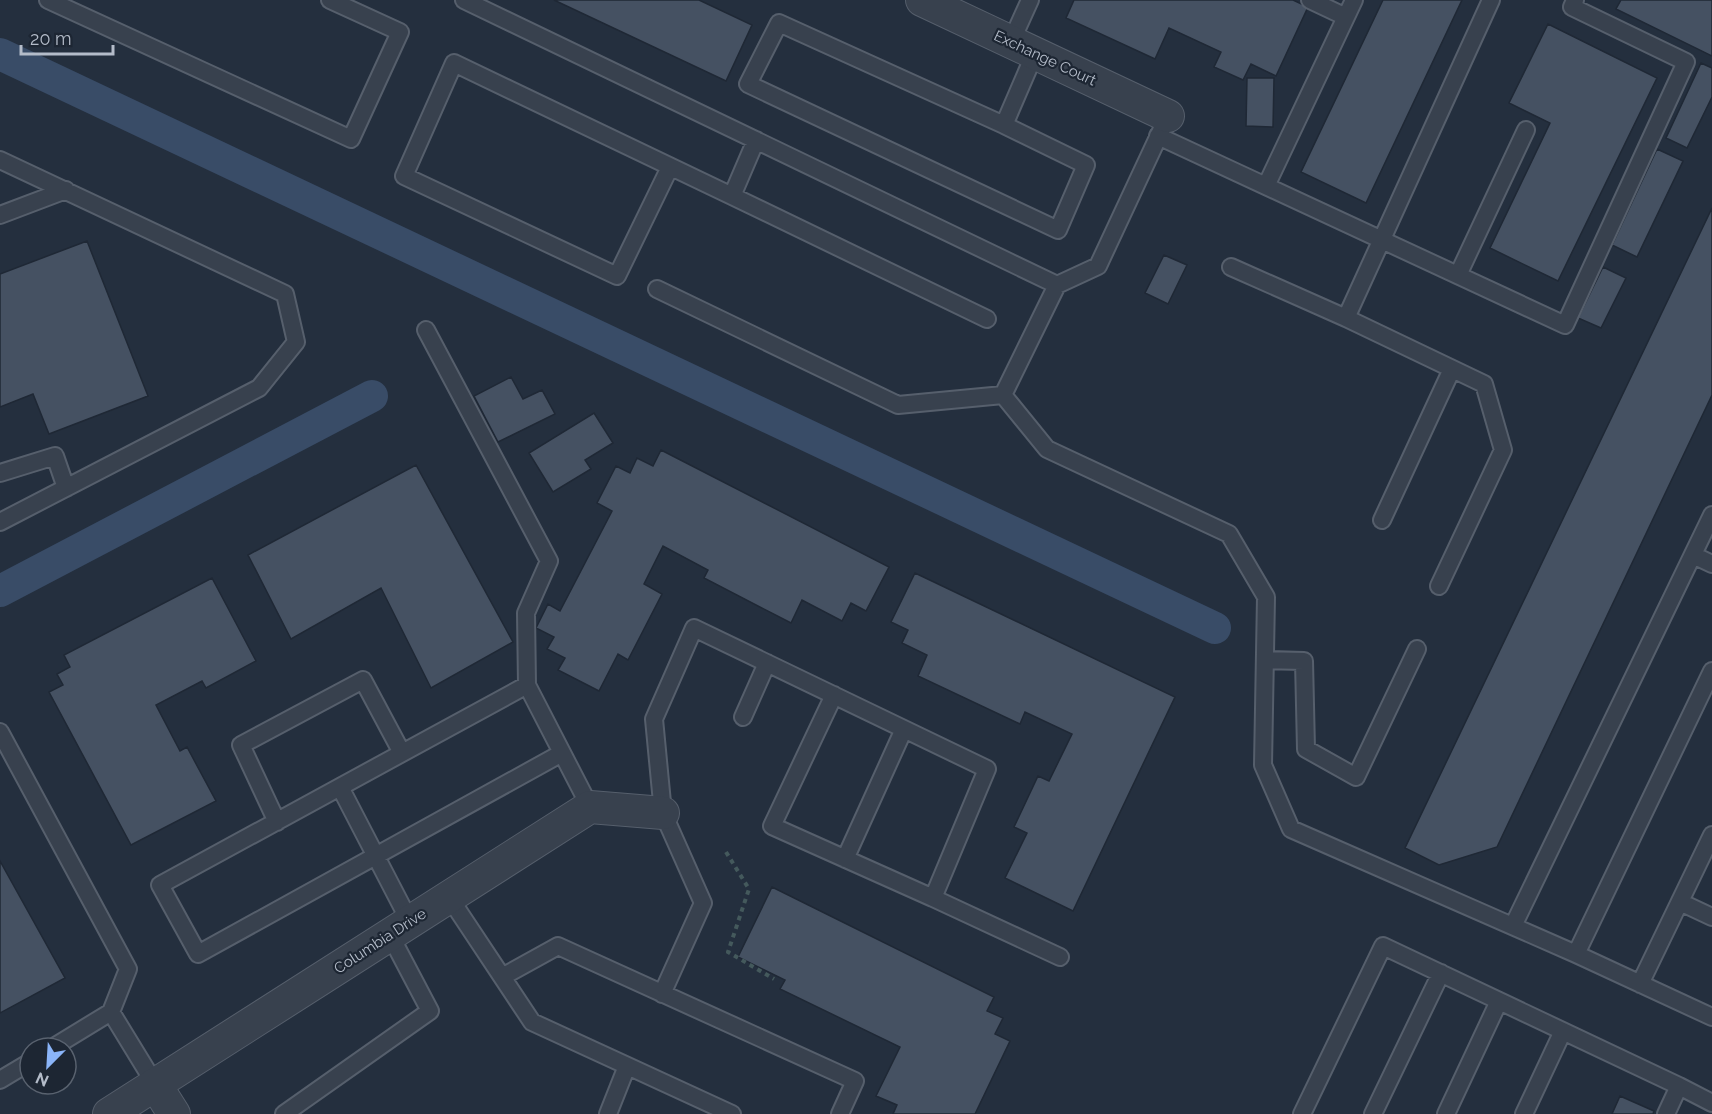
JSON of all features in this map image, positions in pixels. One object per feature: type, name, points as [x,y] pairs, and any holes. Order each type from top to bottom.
[{"type":"street","name":"Exchange Court","points":[[922,0],[1023,47],[1163,126]]},
{"type":"street","points":[[590,807],[663,813]]},
{"type":"street","name":"Columbia Drive","points":[[109,1114],[590,807]]},
{"type":"street","points":[[155,1084],[174,1114]]},
{"type":"lane","points":[[48,0],[351,139],[400,32],[330,0]]},
{"type":"lane","points":[[464,0],[1057,285]]},
{"type":"lane","points":[[1004,125],[1023,47],[1030,0]]},
{"type":"lane","points":[[1310,0],[1346,17]]},
{"type":"lane","points":[[1266,186],[1354,0]]},
{"type":"lane","points":[[1346,318],[1491,0]]},
{"type":"lane","points":[[1004,395],[1057,285],[1098,266],[1163,126],[1266,186],[1565,325],[1686,62],[1573,3]]},
{"type":"lane","points":[[779,22],[1004,125],[1086,165],[1058,230],[748,84],[779,22]]},
{"type":"lane","points":[[670,167],[617,276],[404,176],[454,63],[987,319]]},
{"type":"lane","points":[[1458,275],[1526,130]]},
{"type":"lane","points":[[732,196],[756,141]]},
{"type":"lane","points":[[0,160],[285,294],[296,342],[259,388],[0,522]]},
{"type":"lane","points":[[0,215],[66,190]]},
{"type":"lane","points":[[1231,267],[1346,318],[1484,384],[1503,450],[1439,586]]},
{"type":"lane","points":[[657,290],[898,405],[1004,395]]},
{"type":"lane","points":[[426,330],[549,561],[526,613],[527,685],[590,807]]},
{"type":"lane","points":[[1383,520],[1452,369]]},
{"type":"lane","points":[[1004,395],[1047,448],[1229,534],[1266,597],[1263,765],[1291,829],[1576,954],[1712,1017]]},
{"type":"lane","points":[[0,473],[55,456],[66,488]]},
{"type":"lane","points":[[1513,926],[1712,515]]},
{"type":"lane","points":[[1693,555],[1712,564]]},
{"type":"lane","points":[[663,994],[703,903],[663,813],[654,719],[693,627],[987,769],[933,898]]},
{"type":"lane","points":[[1265,660],[1304,661],[1306,749],[1356,777],[1417,649]]},
{"type":"lane","points":[[743,717],[767,663]]},
{"type":"lane","points":[[1576,954],[1712,671]]},
{"type":"lane","points":[[277,822],[241,745],[363,680],[402,753]]},
{"type":"lane","points":[[527,685],[160,885],[198,954],[562,753]]},
{"type":"lane","points":[[834,695],[772,826],[1060,957]]},
{"type":"lane","points":[[845,859],[904,729]]},
{"type":"lane","points":[[0,732],[128,969],[111,1012],[72,1036]]},
{"type":"lane","points":[[284,1114],[430,1011],[375,856],[340,787]]},
{"type":"lane","points":[[1640,984],[1712,835]]},
{"type":"lane","points":[[449,897],[532,1022],[732,1114]]},
{"type":"lane","points":[[1680,902],[1712,917]]},
{"type":"lane","points":[[502,977],[558,946],[855,1081],[840,1114]]},
{"type":"lane","points":[[1302,1114],[1383,946],[1712,1102]]},
{"type":"lane","points":[[1374,1114],[1441,974]]},
{"type":"lane","points":[[1446,1114],[1499,1001]]},
{"type":"lane","points":[[111,1012],[155,1084]]},
{"type":"lane","points":[[1524,1114],[1563,1031]]},
{"type":"lane","points":[[608,1114],[627,1066]]},
{"type":"lane","points":[[0,1080],[18,1069]]},
{"type":"lane","points":[[1666,1114],[1679,1086]]},
{"type":"path","points":[[726,852],[749,889],[728,952],[774,980]]},
{"type":"building","points":[[554,0],[699,0],[752,25],[726,81]]},
{"type":"building","points":[[1074,0],[1293,0],[1308,7],[1276,76],[1251,64],[1243,80],[1214,67],[1221,52],[1169,28],[1155,59],[1066,18]]},
{"type":"building","points":[[1383,0],[1462,0],[1366,203],[1301,172]]},
{"type":"building","points":[[1621,0],[1712,0],[1712,56],[1616,9]]},
{"type":"building","points":[[1548,24],[1657,78],[1558,281],[1490,248],[1550,123],[1509,103]]},
{"type":"building","points":[[1701,63],[1712,68],[1712,97],[1687,148],[1666,138]]},
{"type":"building","points":[[1247,78],[1274,78],[1273,127],[1246,126]]},
{"type":"building","points":[[1657,149],[1683,161],[1637,257],[1612,245]]},
{"type":"building","points":[[1712,208],[1712,395],[1497,847],[1439,865],[1405,848]]},
{"type":"building","points":[[87,241],[148,396],[49,434],[33,394],[0,407],[0,274]]},
{"type":"building","points":[[1164,255],[1187,265],[1168,304],[1145,293]]},
{"type":"building","points":[[1603,267],[1626,278],[1601,328],[1578,318]]},
{"type":"building","points":[[511,377],[523,399],[542,390],[555,414],[498,442],[474,396]]},
{"type":"building","points":[[594,413],[613,443],[585,460],[591,469],[553,492],[529,453]]},
{"type":"building","points":[[661,450],[889,567],[866,611],[851,603],[842,621],[802,600],[791,623],[704,578],[708,570],[663,546],[644,584],[662,594],[628,660],[618,654],[599,691],[558,670],[565,658],[547,649],[554,637],[536,628],[548,604],[560,611],[612,511],[597,503],[616,466],[630,473],[637,458],[653,466]]},
{"type":"building","points":[[416,465],[513,642],[431,688],[381,588],[291,639],[248,555]]},
{"type":"building","points":[[915,573],[1175,697],[1073,911],[1005,878],[1027,833],[1014,827],[1038,776],[1049,781],[1072,734],[1025,712],[1020,724],[918,676],[927,655],[902,643],[908,630],[891,622]]},
{"type":"building","points":[[212,578],[256,661],[206,688],[202,681],[156,705],[180,751],[187,747],[216,801],[131,845],[49,692],[63,685],[57,674],[70,667],[64,655]]},
{"type":"building","points":[[0,861],[65,978],[0,1013]]},
{"type":"building","points":[[772,887],[994,997],[987,1011],[1003,1018],[995,1034],[1010,1041],[975,1114],[893,1114],[897,1105],[876,1096],[900,1047],[780,989],[785,980],[738,957]]},
{"type":"building","points":[[1620,1096],[1654,1111],[1653,1114],[1612,1114]]},
{"type":"waterway","points":[[0,54],[1215,628]]},
{"type":"waterway","points":[[0,591],[372,396]]}]
